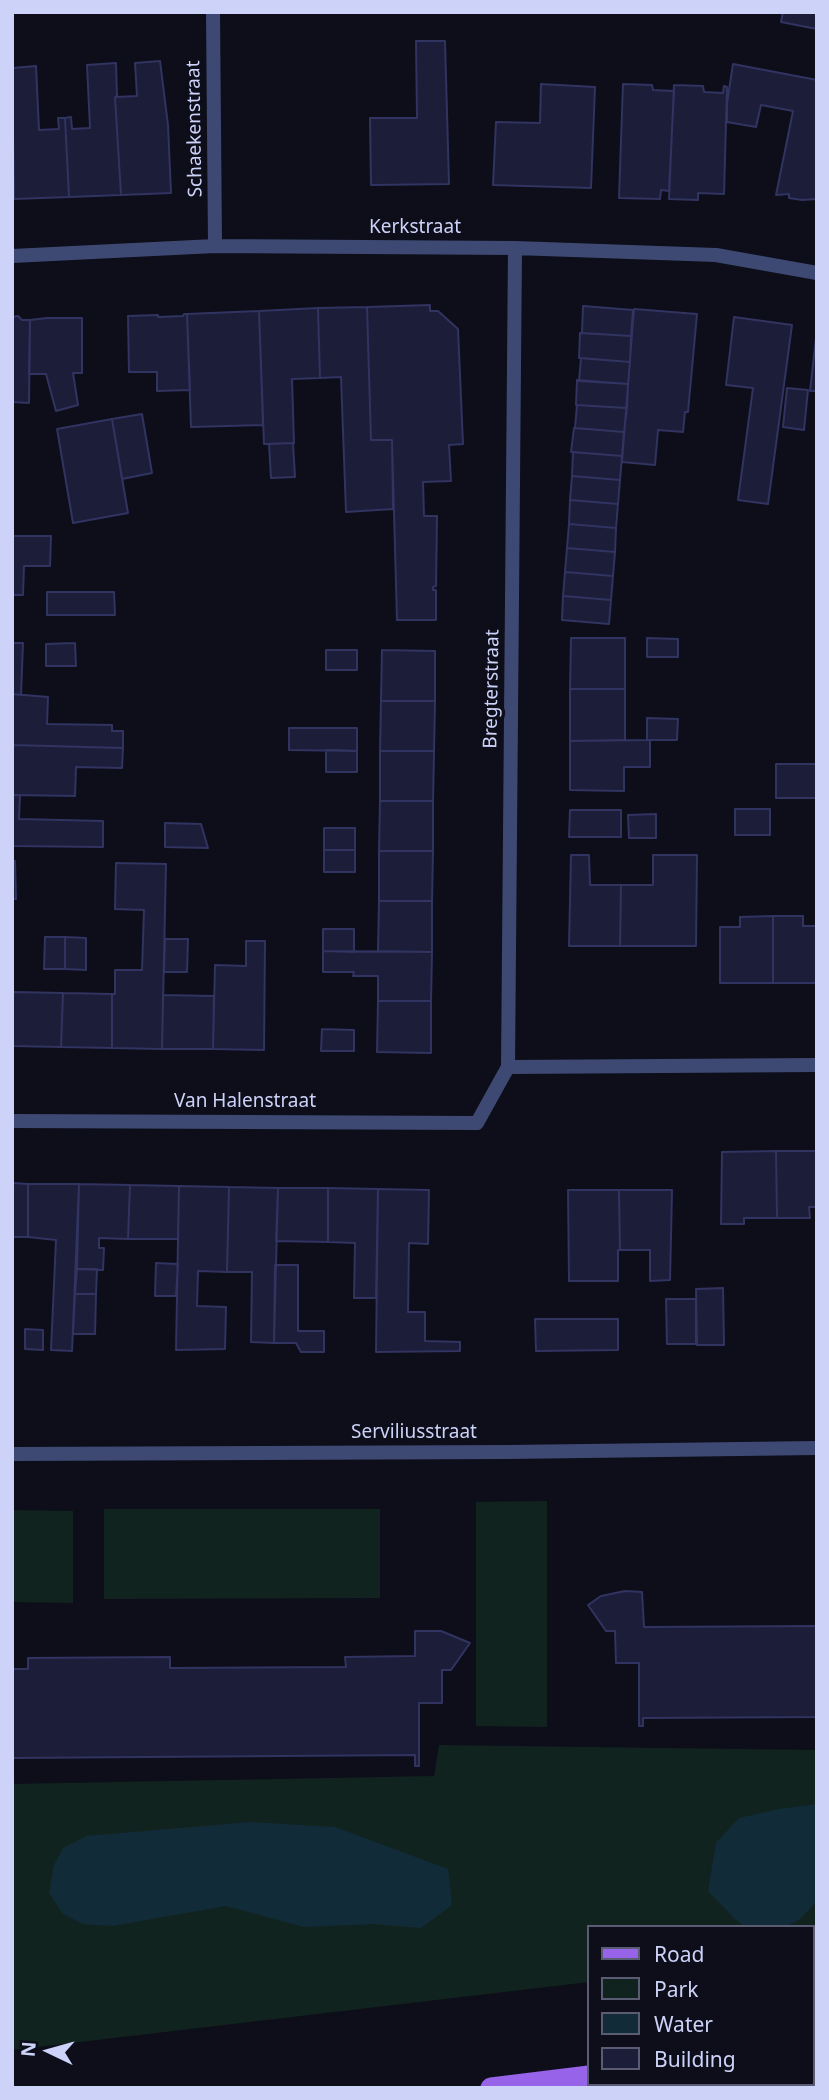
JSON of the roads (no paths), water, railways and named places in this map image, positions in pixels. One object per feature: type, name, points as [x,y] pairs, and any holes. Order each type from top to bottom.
[{"type":"main road","points":[[491,2088],[588,2076]]},
{"type":"street","name":"Schaekenstraat","points":[[213,12],[215,246]]},
{"type":"street","name":"Kerkstraat","points":[[12,256],[215,246],[515,248],[716,256],[817,273]]},
{"type":"street","name":"Bregterstraat","points":[[477,1123],[508,1066],[515,248]]},
{"type":"street","points":[[508,1066],[817,1065]]},
{"type":"street","name":"Van Halenstraat","points":[[12,1121],[477,1123]]},
{"type":"street","name":"Serviliusstraat","points":[[12,1454],[817,1448]]},
{"type":"water","points":[[817,1804],[817,1901],[800,1919],[790,1925],[742,1925],[708,1891],[716,1843],[739,1818]]},
{"type":"water","points":[[250,1822],[335,1827],[448,1869],[452,1905],[421,1928],[373,1924],[304,1927],[226,1906],[112,1926],[83,1924],[63,1914],[49,1893],[54,1865],[63,1848],[87,1836]]}]
